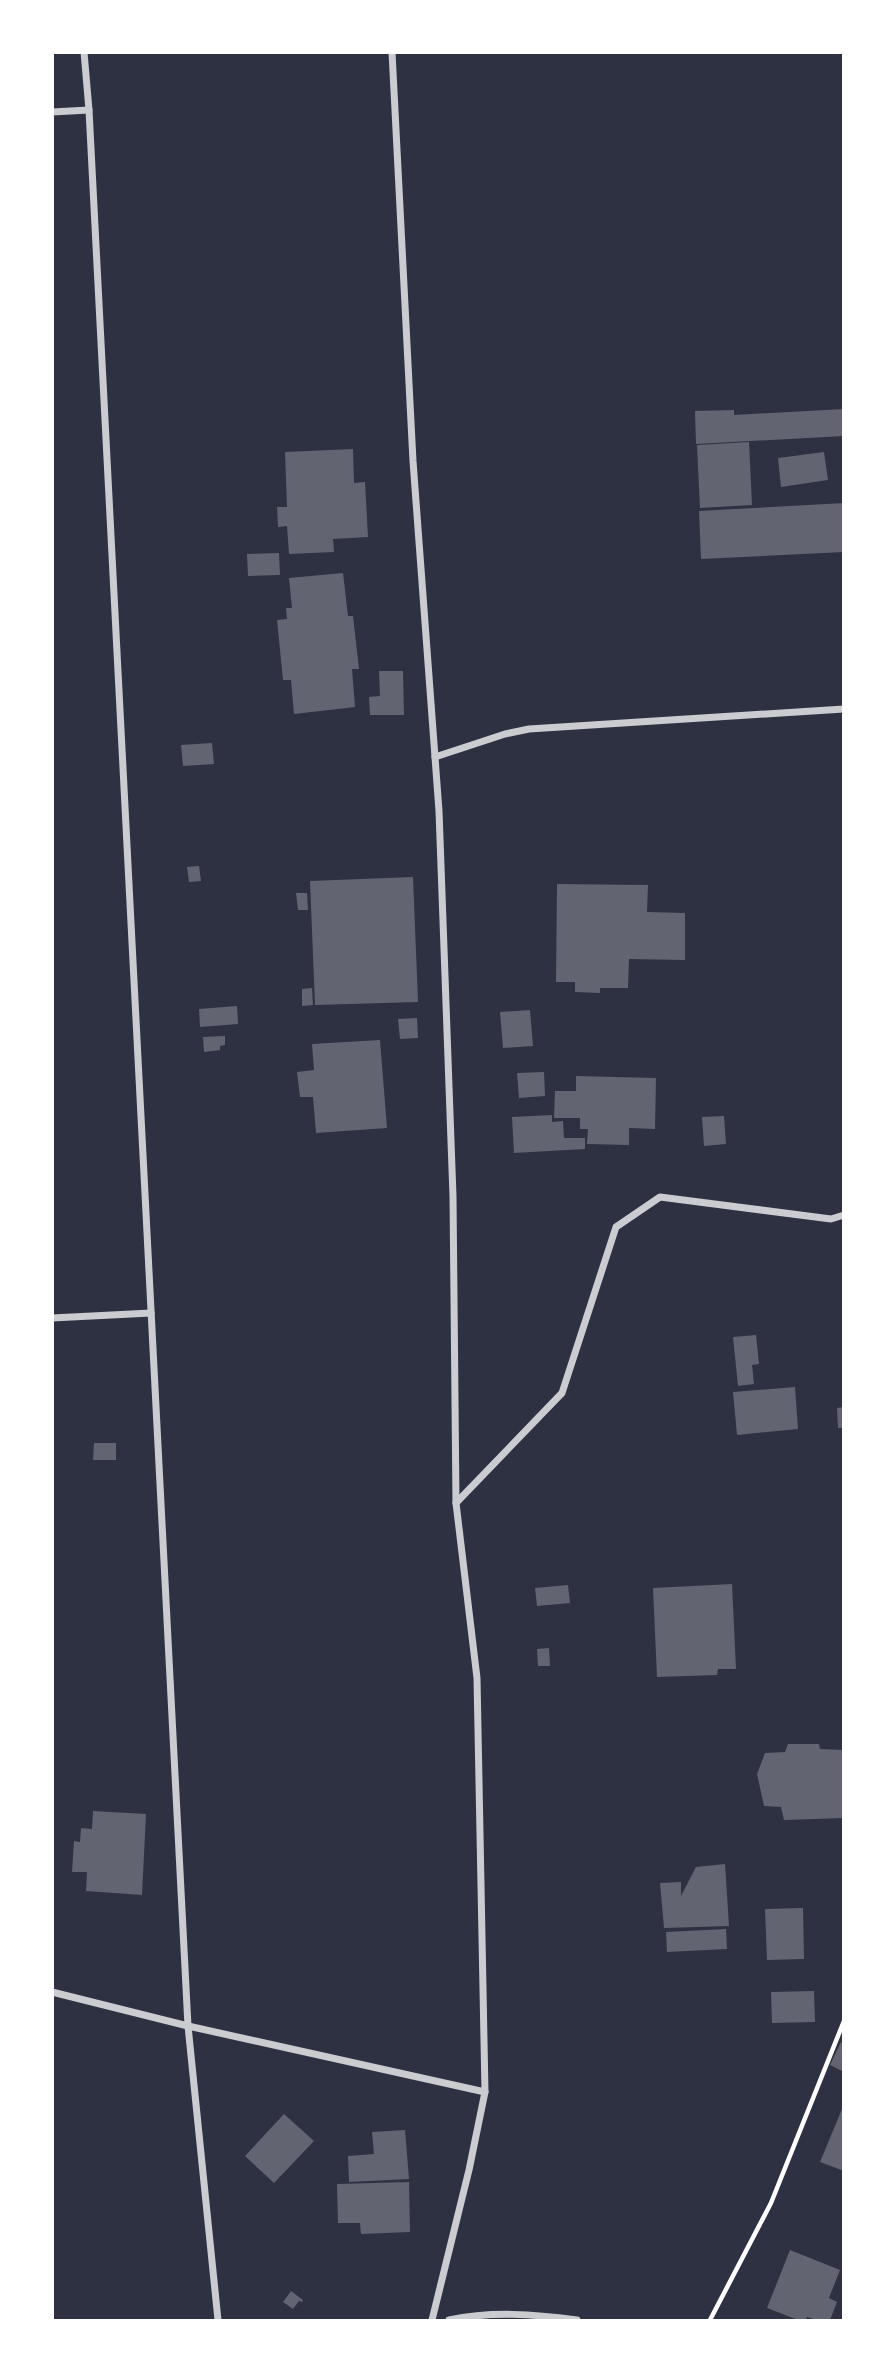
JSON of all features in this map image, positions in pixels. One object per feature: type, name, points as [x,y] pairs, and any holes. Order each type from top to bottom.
[{"type":"street","points":[[84,52],[188,2026],[218,2320]]},
{"type":"street","points":[[392,52],[412,461],[439,811],[453,1196],[456,1503],[477,1678],[485,2092],[470,2170],[432,2320]]},
{"type":"street","points":[[52,112],[89,110]]},
{"type":"street","points":[[435,757],[529,729],[844,709]]},
{"type":"street","points":[[456,1503],[562,1392],[615,1227],[660,1197],[831,1219],[844,1215]]},
{"type":"street","points":[[52,1318],[151,1314]]},
{"type":"street","points":[[52,1992],[188,2026],[485,2092]]},
{"type":"street","points":[[449,2320],[510,2314],[577,2320]]},
{"type":"path","points":[[710,2320],[771,2203],[844,2021]]},
{"type":"building","points":[[844,409],[844,436],[696,444],[695,411],[734,410],[734,415]]},
{"type":"building","points":[[749,442],[752,505],[700,508],[697,445]]},
{"type":"building","points":[[353,449],[354,483],[365,482],[368,537],[333,539],[334,552],[289,554],[287,526],[278,527],[277,507],[287,507],[285,452]]},
{"type":"building","points":[[824,452],[828,480],[781,487],[778,458]]},
{"type":"building","points":[[844,503],[844,552],[701,559],[699,511]]},
{"type":"building","points":[[279,553],[280,575],[248,576],[247,554]]},
{"type":"building","points":[[343,573],[348,616],[353,616],[359,669],[352,669],[355,707],[294,714],[291,680],[283,680],[277,620],[287,619],[286,608],[292,608],[289,578]]},
{"type":"building","points":[[379,671],[403,671],[404,715],[370,715],[369,697],[380,696]]},
{"type":"building","points":[[212,743],[214,764],[183,766],[181,745]]},
{"type":"building","points":[[199,866],[201,881],[189,882],[187,867]]},
{"type":"building","points":[[413,877],[418,1002],[315,1005],[310,881]]},
{"type":"building","points":[[557,884],[648,885],[647,912],[685,913],[685,960],[629,959],[628,988],[600,988],[600,993],[575,992],[575,982],[556,982]]},
{"type":"building","points":[[296,893],[307,893],[308,910],[298,910]]},
{"type":"building","points":[[312,988],[313,1005],[302,1006],[302,989]]},
{"type":"building","points":[[237,1006],[238,1024],[200,1027],[199,1009]]},
{"type":"building","points":[[530,1010],[533,1046],[503,1048],[500,1012]]},
{"type":"building","points":[[417,1018],[418,1038],[400,1039],[398,1019]]},
{"type":"building","points":[[225,1036],[225,1045],[220,1046],[220,1050],[204,1052],[203,1037]]},
{"type":"building","points":[[380,1040],[387,1128],[316,1133],[313,1097],[300,1097],[297,1072],[314,1070],[312,1044]]},
{"type":"building","points":[[544,1072],[545,1096],[519,1098],[517,1073]]},
{"type":"building","points":[[576,1076],[656,1078],[655,1129],[629,1128],[629,1145],[587,1144],[588,1129],[580,1129],[580,1118],[554,1118],[555,1091],[576,1091]]},
{"type":"building","points":[[552,1115],[552,1122],[563,1121],[564,1138],[585,1138],[585,1149],[514,1153],[512,1117]]},
{"type":"building","points":[[724,1116],[726,1144],[704,1146],[702,1117]]},
{"type":"building","points":[[756,1335],[759,1364],[752,1365],[754,1384],[738,1386],[733,1337]]},
{"type":"building","points":[[795,1387],[798,1429],[737,1435],[733,1392]]},
{"type":"building","points":[[844,1407],[844,1428],[838,1428],[837,1408]]},
{"type":"building","points":[[94,1443],[116,1443],[116,1460],[93,1460]]},
{"type":"building","points":[[732,1584],[736,1669],[718,1669],[717,1675],[657,1677],[653,1588]]},
{"type":"building","points":[[568,1585],[570,1603],[537,1606],[535,1588]]},
{"type":"building","points":[[549,1648],[550,1666],[538,1666],[537,1649]]},
{"type":"building","points":[[788,1744],[819,1744],[820,1749],[844,1750],[844,1818],[784,1820],[781,1807],[764,1806],[757,1774],[765,1753],[785,1752]]},
{"type":"building","points":[[93,1811],[146,1814],[142,1895],[86,1891],[87,1872],[72,1872],[74,1841],[80,1842],[81,1828],[92,1829]]},
{"type":"building","points":[[725,1864],[729,1926],[664,1928],[660,1883],[681,1882],[681,1896],[696,1867]]},
{"type":"building","points":[[803,1908],[804,1959],[767,1960],[765,1909]]},
{"type":"building","points":[[726,1929],[727,1949],[667,1952],[666,1932]]},
{"type":"building","points":[[814,1991],[815,2022],[772,2023],[771,1992]]},
{"type":"building","points":[[841,2042],[844,2044],[844,2072],[830,2065]]},
{"type":"building","points":[[844,2109],[844,2171],[820,2162]]},
{"type":"building","points":[[284,2114],[314,2141],[274,2183],[245,2156]]},
{"type":"building","points":[[405,2130],[409,2179],[349,2182],[348,2156],[374,2154],[372,2132]]},
{"type":"building","points":[[409,2182],[410,2232],[361,2234],[360,2223],[338,2223],[337,2184]]},
{"type":"building","points":[[790,2250],[840,2270],[829,2298],[837,2302],[830,2320],[807,2317],[806,2320],[798,2320],[767,2308]]},
{"type":"building","points":[[291,2291],[303,2300],[293,2309],[283,2302]]}]
